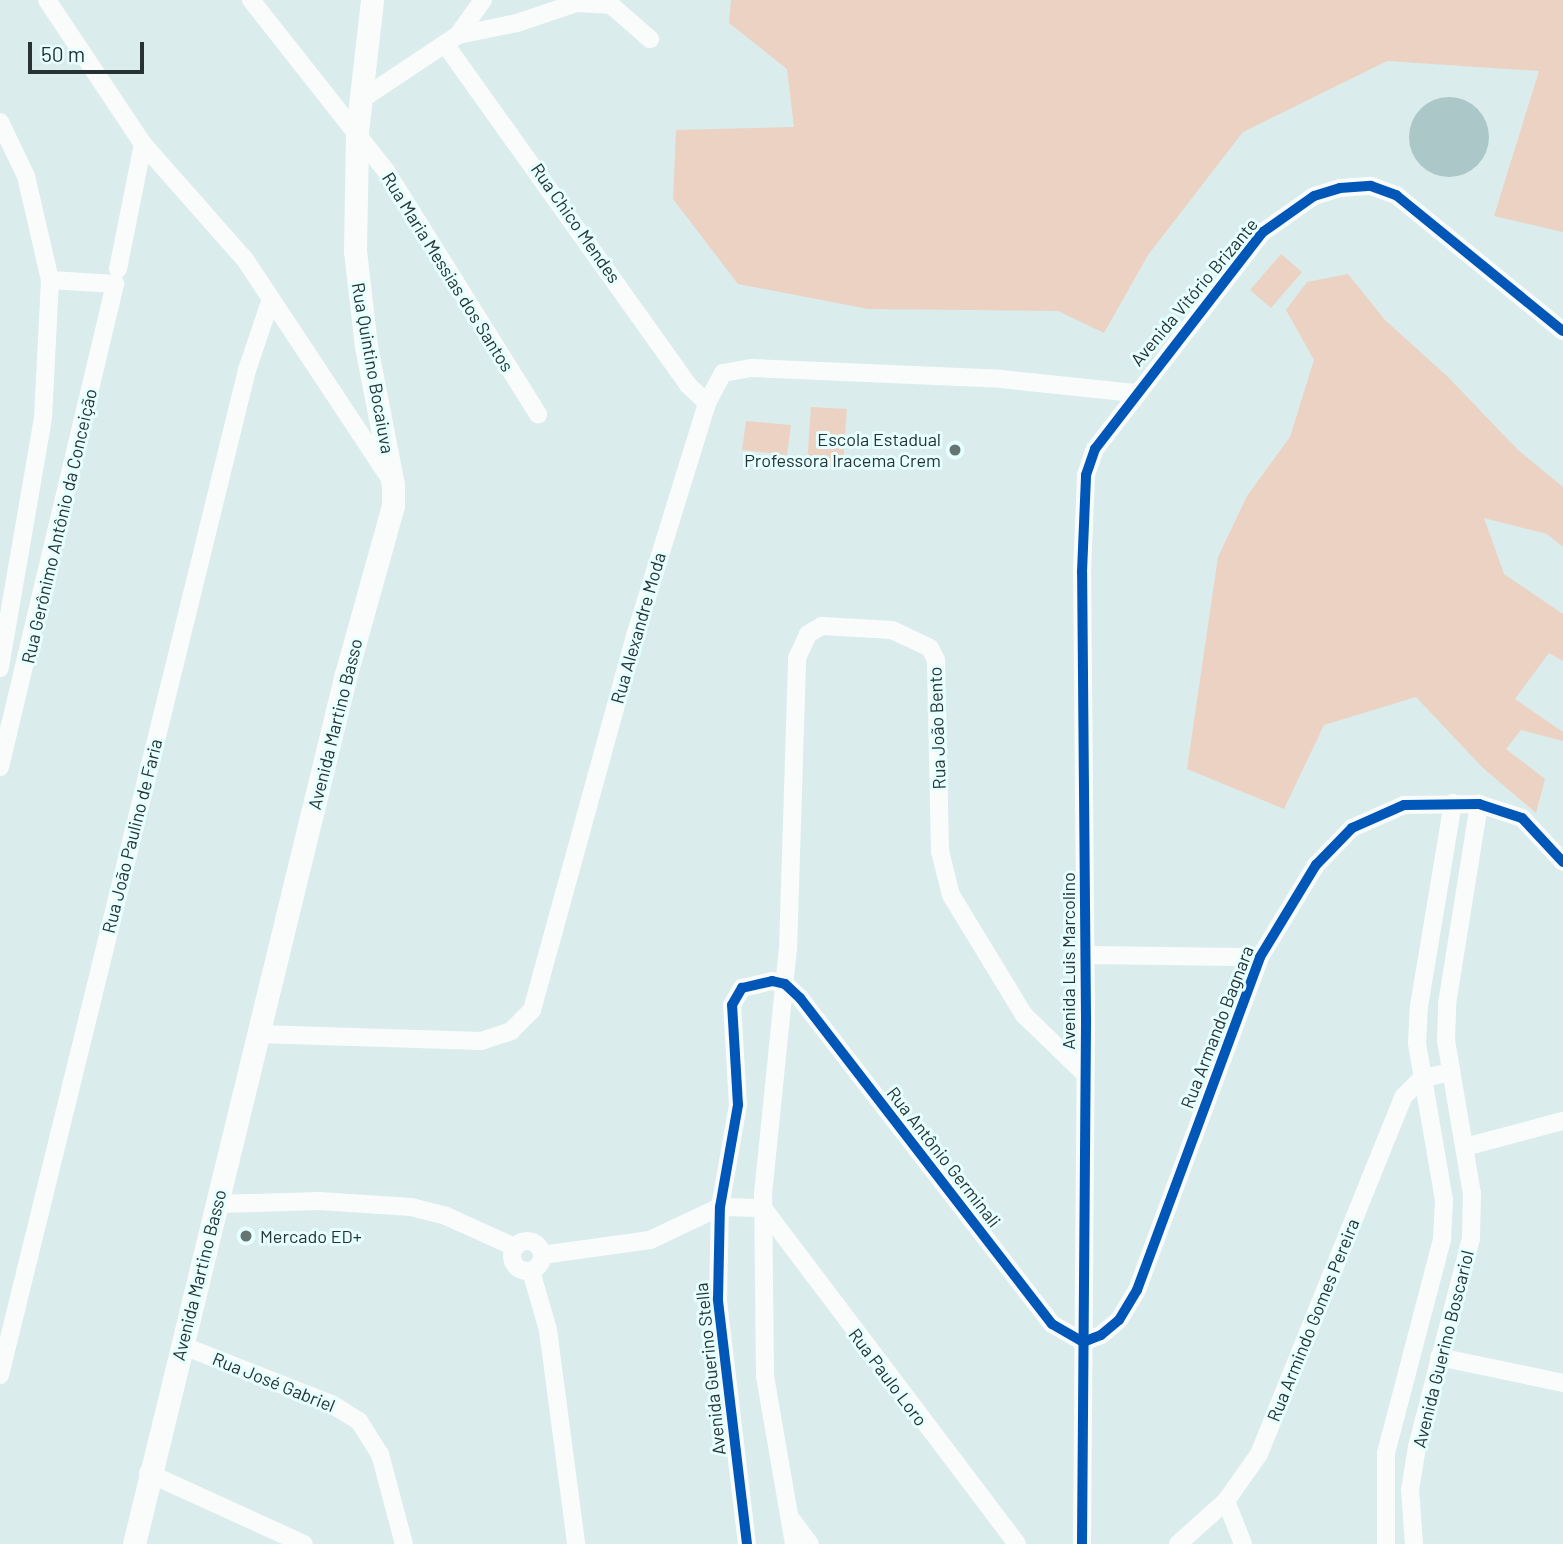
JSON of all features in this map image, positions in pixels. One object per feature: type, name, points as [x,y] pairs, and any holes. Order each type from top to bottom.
[{"type":"street","points":[[47,0],[143,144],[246,261],[394,485]]},
{"type":"street","name":"Rua Maria Messias dos Santos","points":[[251,0],[357,132],[538,414]]},
{"type":"street","name":"Rua Quintino Bocaiuva","points":[[372,0],[357,132],[355,251],[366,346],[394,485]]},
{"type":"street","points":[[362,99],[451,39],[483,0]]},
{"type":"street","points":[[451,39],[517,23],[576,3],[594,2],[611,5],[650,39]]},
{"type":"street","name":"Rua Chico Mendes","points":[[451,39],[688,385],[706,403]]},
{"type":"street","name":"Rua Gerônimo Antônio da Conceição","points":[[0,122],[26,176],[50,280],[43,418],[31,509],[0,668]]},
{"type":"street","name":"Rua Gerônimo Antônio da Conceição","points":[[0,767],[116,276],[143,144]]},
{"type":"street","name":"Avenida Vitório Brizante","points":[[1134,393],[1263,232],[1314,196],[1339,188],[1371,186],[1396,195],[1563,331]]},
{"type":"street","points":[[50,280],[116,276]]},
{"type":"street","name":"Rua João Paulino de Faria","points":[[0,1375],[247,370],[271,299]]},
{"type":"street","name":"Rua Alexandre Moda","points":[[258,1034],[481,1041],[511,1031],[532,1010],[632,647],[706,403],[723,373],[752,368],[1000,379],[1134,393]]},
{"type":"street","name":"Avenida Luis Marcolino","points":[[1082,1544],[1086,955],[1082,572],[1086,475],[1104,432],[1134,393]]},
{"type":"street","name":"Avenida Martino Basso","points":[[134,1544],[149,1473],[218,1204],[346,674],[388,528],[394,485]]},
{"type":"street","name":"Rua João Bento","points":[[785,984],[797,658],[808,634],[822,626],[892,630],[922,642],[936,660],[940,850],[951,895],[1024,1015],[1085,1074]]},
{"type":"street","points":[[1453,803],[1419,1006],[1421,1079],[1450,1072],[1447,1004],[1479,804]]},
{"type":"street","name":"Rua Armando Bagnara","points":[[1083,1342],[1101,1335],[1119,1320],[1137,1290],[1260,957],[1315,865],[1352,828],[1405,805],[1479,804],[1522,818],[1563,862]]},
{"type":"street","points":[[1086,955],[1260,957]]},
{"type":"street","name":"Avenida Guerino Stella","points":[[747,1544],[718,1299],[720,1207],[738,1105],[734,996],[760,981],[785,984]]},
{"type":"street","points":[[785,984],[763,1208],[765,1376],[794,1544]]},
{"type":"street","name":"Rua Antônio Germinali","points":[[785,984],[1052,1324],[1083,1342]]},
{"type":"street","name":"Avenida Guerino Boscariol","points":[[1418,1541],[1410,1490],[1439,1357],[1464,1279],[1471,1238],[1472,1194],[1450,1072]]},
{"type":"street","name":"Rua Armindo Gomes Pereira","points":[[1178,1544],[1226,1501],[1259,1454],[1394,1116],[1410,1086],[1421,1079]]},
{"type":"street","name":"Avenida Guerino Boscariol","points":[[1386,1544],[1386,1453],[1442,1240],[1444,1200],[1421,1079]]},
{"type":"street","points":[[1465,1147],[1563,1121]]},
{"type":"street","points":[[218,1204],[319,1201],[411,1207],[446,1216],[515,1247]]},
{"type":"street","points":[[542,1255],[650,1240],[720,1207],[763,1208]]},
{"type":"street","name":"Rua Paulo Loro","points":[[763,1208],[1017,1544]]},
{"type":"street","points":[[524,1241],[534,1242],[542,1255],[540,1266],[530,1271],[514,1265],[515,1247],[524,1241]]},
{"type":"street","points":[[530,1271],[548,1331],[576,1544]]},
{"type":"street","name":"Rua José Gabriel","points":[[181,1345],[333,1405],[359,1421],[380,1454],[404,1544]]},
{"type":"street","points":[[1439,1357],[1563,1383]]},
{"type":"street","points":[[149,1473],[304,1544]]},
{"type":"street","points":[[1226,1501],[1243,1544]]},
{"type":"street","points":[[789,1516],[810,1544]]},
{"type":"street","points":[[1384,1525],[1418,1541]]},
{"type":"shaded area","points":[[731,0],[1563,0],[1563,232],[1494,216],[1539,71],[1387,61],[1243,132],[1148,255],[1104,333],[1058,311],[868,309],[738,284],[673,199],[676,130],[794,127],[787,69],[729,23]]},
{"type":"shaded area","points":[[1281,254],[1302,272],[1271,308],[1250,290]]},
{"type":"shaded area","points":[[1348,274],[1385,320],[1448,377],[1518,450],[1563,487],[1563,547],[1547,534],[1484,518],[1504,574],[1563,614],[1563,661],[1549,653],[1515,699],[1563,732],[1563,741],[1521,730],[1506,749],[1545,779],[1536,813],[1483,768],[1416,697],[1324,725],[1284,809],[1187,769],[1218,557],[1247,496],[1290,437],[1314,360],[1286,310],[1307,282]]},
{"type":"shaded area","points":[[811,407],[847,409],[843,465],[807,465]]},
{"type":"shaded area","points":[[746,421],[791,425],[787,455],[742,450]]},
{"type":"building","points":[[1441,97],[1457,97],[1471,104],[1482,115],[1489,129],[1486,152],[1471,170],[1457,177],[1441,177],[1427,170],[1416,159],[1409,145],[1409,129],[1416,115],[1427,104]]},
{"type":"cycle path","points":[[1082,1544],[1086,1019],[1082,572],[1086,475],[1095,449],[1263,232],[1314,196],[1340,188],[1371,186],[1396,195],[1563,331]]},
{"type":"cycle path","points":[[747,1544],[718,1299],[720,1207],[738,1105],[732,1005],[742,988],[772,981],[785,984],[800,998],[1052,1324],[1083,1342],[1101,1335],[1119,1320],[1137,1290],[1260,957],[1316,865],[1352,828],[1404,805],[1479,804],[1522,818],[1563,862]]},
{"type":"place","name":"Escola Estadual Professora Iracema Crem","points":[[955,450]]},
{"type":"place","name":"Mercado ED+","points":[[246,1236]]}]
